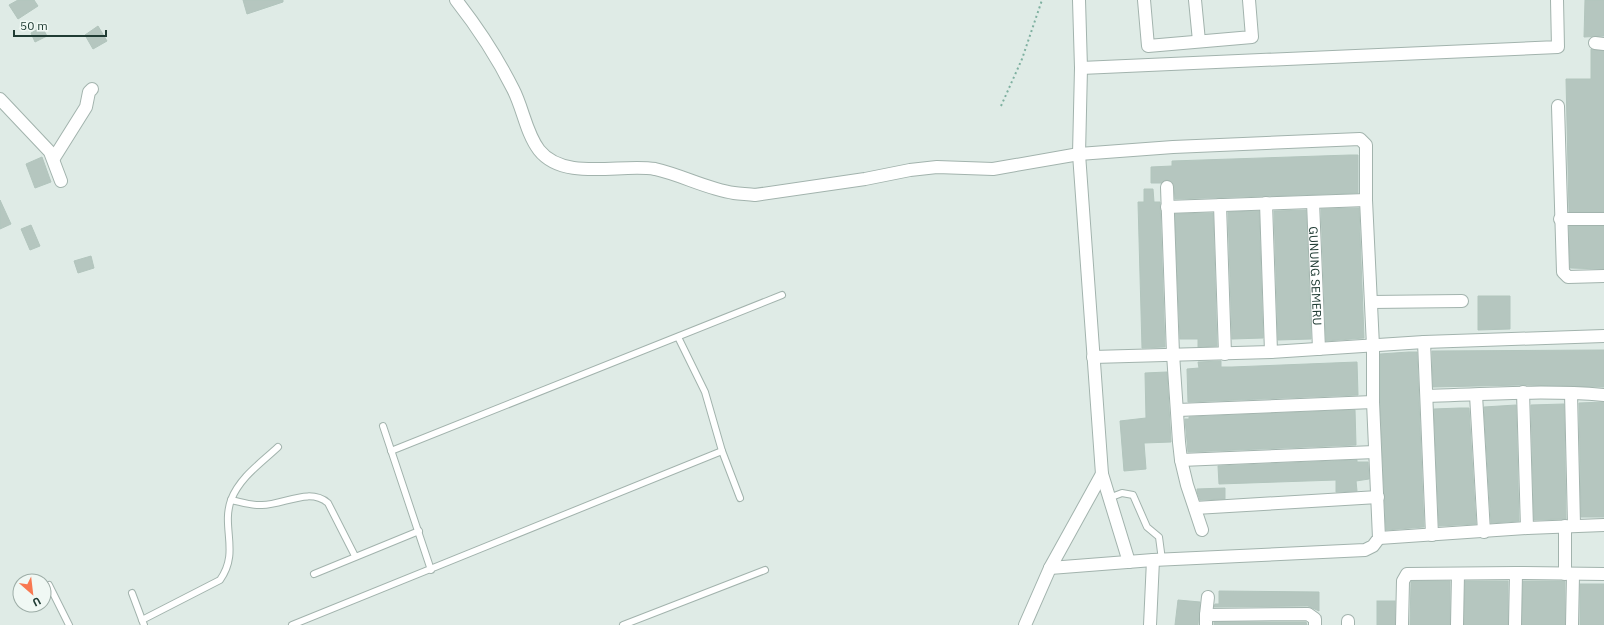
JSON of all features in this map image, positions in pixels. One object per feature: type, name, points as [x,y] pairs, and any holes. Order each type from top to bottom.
[{"type":"street","points":[[456,0],[489,45],[502,67],[514,90],[535,143],[540,151],[554,161],[575,168],[597,170],[631,167],[656,169],[733,193],[755,195],[865,179],[910,170],[938,167],[993,169],[1079,154],[1173,147],[1360,139],[1366,145],[1366,200],[1373,346],[1373,402],[1379,538],[1373,546],[1365,550],[1158,560],[1050,568]]},
{"type":"street","points":[[1079,0],[1081,68],[1079,154],[1102,474],[1129,562]]},
{"type":"street","points":[[1144,0],[1148,46],[1252,37],[1249,0]]},
{"type":"street","points":[[1195,0],[1199,42]]},
{"type":"street","points":[[1081,68],[1558,47],[1557,0]]},
{"type":"street","points":[[54,158],[86,107],[89,92],[92,89]]},
{"type":"street","points":[[0,99],[27,126],[54,158],[61,181]]},
{"type":"street","points":[[1558,106],[1560,219],[1564,274],[1570,277],[1604,276]]},
{"type":"street","points":[[1167,187],[1173,354],[1181,460],[1202,530]]},
{"type":"street","points":[[1167,207],[1366,200]]},
{"type":"street","name":"GUNUNG SEMERU","points":[[1312,202],[1319,349]]},
{"type":"street","points":[[1266,204],[1271,352]]},
{"type":"street","points":[[1220,205],[1225,354]]},
{"type":"street","points":[[1560,219],[1604,219]]},
{"type":"street","points":[[1371,302],[1462,301]]},
{"type":"street","points":[[1093,357],[1225,354],[1424,342],[1604,336]]},
{"type":"street","points":[[1424,342],[1432,535]]},
{"type":"street","points":[[1427,396],[1523,392],[1571,392],[1604,395]]},
{"type":"street","points":[[1523,392],[1527,528]]},
{"type":"street","points":[[1571,392],[1570,526],[1565,543],[1572,625]]},
{"type":"street","points":[[1476,395],[1484,532]]},
{"type":"street","points":[[1178,410],[1373,402]]},
{"type":"street","points":[[1181,460],[1375,452]]},
{"type":"street","points":[[1025,625],[1050,568],[1102,474]]},
{"type":"street","points":[[1195,508],[1378,497]]},
{"type":"street","points":[[1379,538],[1527,528],[1604,525]]},
{"type":"street","points":[[1150,625],[1158,560]]},
{"type":"street","points":[[1402,625],[1404,577],[1407,574],[1568,571],[1604,574]]},
{"type":"street","points":[[1515,625],[1516,573]]},
{"type":"street","points":[[1457,625],[1458,574]]},
{"type":"street","points":[[1208,597],[1206,620],[1308,614],[1315,619],[1315,625]]},
{"type":"lane","points":[[391,451],[782,295]]},
{"type":"lane","points":[[678,337],[705,392],[722,451],[740,498]]},
{"type":"lane","points":[[383,426],[432,570]]},
{"type":"lane","points":[[132,593],[143,622],[220,580],[227,571],[230,559],[228,511],[231,500],[247,476],[278,447]]},
{"type":"lane","points":[[292,625],[432,570],[722,451]]},
{"type":"lane","points":[[1109,498],[1122,493],[1133,495],[1147,527],[1158,537],[1158,560]]},
{"type":"lane","points":[[231,500],[262,506],[307,496],[322,498],[331,507],[355,556]]},
{"type":"lane","points":[[314,574],[355,556],[419,532]]},
{"type":"lane","points":[[623,625],[765,570]]},
{"type":"lane","points":[[52,591],[69,625]]},
{"type":"path","points":[[1000,106],[1022,60],[1042,0]]},
{"type":"building","points":[[18,0],[34,0],[38,6],[18,19],[9,5]]},
{"type":"building","points":[[243,0],[283,0],[283,2],[247,14]]},
{"type":"building","points":[[1585,0],[1604,0],[1604,36],[1584,37]]},
{"type":"building","points":[[98,26],[107,41],[93,49],[85,35]]},
{"type":"building","points":[[42,27],[47,36],[35,42],[31,33]]},
{"type":"building","points":[[1591,49],[1604,51],[1604,212],[1569,212],[1566,79],[1591,79]]},
{"type":"building","points":[[1358,155],[1358,193],[1175,199],[1174,186],[1171,181],[1166,180],[1161,183],[1151,183],[1151,167],[1172,166],[1172,161]]},
{"type":"building","points":[[42,157],[51,182],[35,188],[26,164]]},
{"type":"building","points":[[1144,189],[1153,189],[1154,202],[1160,202],[1165,347],[1142,348],[1138,202],[1144,202]]},
{"type":"building","points":[[0,200],[11,224],[0,229]]},
{"type":"building","points":[[1359,208],[1364,338],[1326,341],[1321,209]]},
{"type":"building","points":[[1306,210],[1311,339],[1278,340],[1274,211]]},
{"type":"building","points":[[1259,211],[1263,338],[1232,339],[1228,212]]},
{"type":"building","points":[[1213,213],[1217,346],[1198,347],[1198,339],[1180,339],[1175,214]]},
{"type":"building","points":[[31,225],[40,246],[30,250],[21,229]]},
{"type":"building","points":[[1569,226],[1604,226],[1604,269],[1570,268]]},
{"type":"building","points":[[91,256],[94,268],[78,273],[74,261]]},
{"type":"building","points":[[1478,296],[1510,296],[1510,329],[1478,330]]},
{"type":"building","points":[[1604,350],[1604,387],[1523,385],[1433,387],[1432,351]]},
{"type":"building","points":[[1417,352],[1424,527],[1386,530],[1380,402],[1380,354]]},
{"type":"building","points":[[1221,361],[1221,367],[1357,362],[1358,395],[1188,402],[1187,369],[1199,368],[1198,362]]},
{"type":"building","points":[[1167,372],[1171,442],[1144,443],[1146,469],[1124,471],[1120,421],[1146,418],[1145,373]]},
{"type":"building","points":[[1604,402],[1604,517],[1581,517],[1579,403]]},
{"type":"building","points":[[1564,404],[1566,519],[1534,520],[1531,405]]},
{"type":"building","points":[[1516,405],[1519,521],[1491,523],[1484,407]]},
{"type":"building","points":[[1469,408],[1476,524],[1439,526],[1434,409]]},
{"type":"building","points":[[1355,410],[1356,445],[1188,452],[1185,419],[1189,419],[1189,417]]},
{"type":"building","points":[[1357,460],[1357,462],[1368,462],[1369,479],[1356,481],[1357,491],[1336,492],[1336,480],[1219,484],[1218,466]]},
{"type":"building","points":[[1225,488],[1225,499],[1200,500],[1197,492],[1197,489]]},
{"type":"building","points":[[1411,581],[1450,581],[1450,625],[1410,625]]},
{"type":"building","points":[[1465,581],[1508,581],[1508,625],[1464,625]]},
{"type":"building","points":[[1523,581],[1565,581],[1565,625],[1522,625]]},
{"type":"building","points":[[1580,584],[1604,584],[1604,625],[1580,625]]},
{"type":"building","points":[[1219,591],[1319,592],[1319,611],[1308,606],[1214,607],[1215,604],[1219,604]]},
{"type":"building","points":[[1178,600],[1200,602],[1198,625],[1175,625]]},
{"type":"building","points":[[1377,601],[1395,601],[1395,625],[1377,625]]},
{"type":"building","points":[[1214,622],[1306,622],[1307,625],[1214,625]]}]
